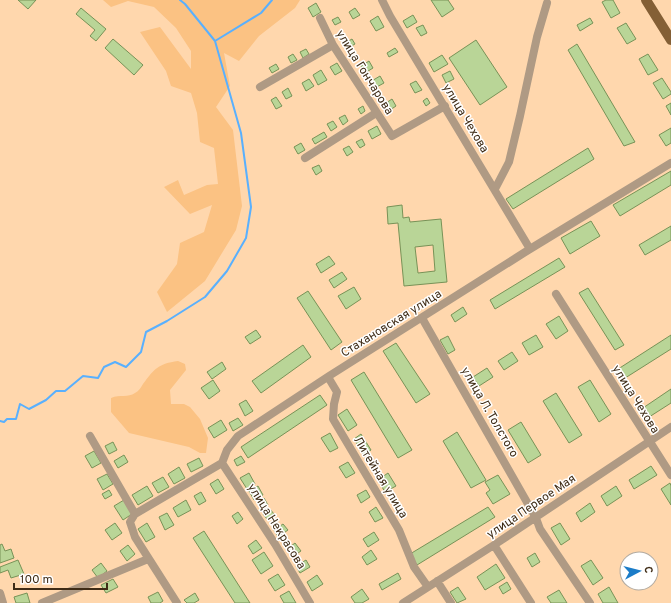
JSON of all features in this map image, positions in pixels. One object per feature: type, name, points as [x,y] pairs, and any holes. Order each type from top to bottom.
[{"type":"main road","points":[[646,0],[671,40]]},
{"type":"street","name":"улица Чехова","points":[[382,0],[390,16],[530,249]]},
{"type":"street","points":[[495,189],[509,162],[537,36],[547,3]]},
{"type":"street","name":"улица Гончарова","points":[[320,18],[333,45],[392,136],[445,106]]},
{"type":"street","points":[[260,87],[333,45]]},
{"type":"street","points":[[305,158],[376,113]]},
{"type":"street","name":"Стахановская улица","points":[[222,463],[227,450],[238,436],[530,249],[671,163]]},
{"type":"street","name":"улица Чехова","points":[[556,294],[671,475]]},
{"type":"street","name":"улица Л. Толстого","points":[[422,318],[536,518],[540,529],[590,603]]},
{"type":"street","name":"Литейная улица","points":[[328,377],[337,392],[332,419],[399,530],[414,567],[428,587]]},
{"type":"street","name":"улица Первое Мая","points":[[403,603],[536,518],[671,426]]},
{"type":"street","points":[[90,436],[135,514]]},
{"type":"street","points":[[177,603],[135,537],[130,522],[135,514],[222,463]]},
{"type":"street","name":"улица Некрасова","points":[[222,463],[275,544],[310,603]]},
{"type":"street","points":[[494,545],[531,603]]},
{"type":"street","points":[[42,603],[148,559]]},
{"type":"street","points":[[437,581],[451,603]]},
{"type":"street","points":[[0,593],[3,603]]},
{"type":"shaded area","points":[[103,0],[300,0],[295,8],[259,36],[239,61],[224,53],[230,86],[216,107],[233,130],[242,206],[236,230],[205,281],[167,312],[157,292],[177,264],[180,243],[204,232],[212,205],[190,214],[164,187],[178,180],[184,195],[207,185],[218,184],[214,148],[200,142],[197,113],[191,93],[171,86],[166,71],[140,32],[160,27],[191,69],[191,51],[176,28],[154,7],[128,1],[111,7]]},
{"type":"shaded area","points":[[178,361],[185,364],[186,370],[170,390],[171,404],[184,404],[190,407],[200,419],[208,438],[206,453],[200,453],[189,447],[129,433],[111,412],[111,398],[127,396],[136,392],[151,374],[161,365]]},
{"type":"building","points":[[18,0],[36,0],[28,9]]},
{"type":"building","points":[[431,0],[448,0],[454,9],[442,17]]},
{"type":"building","points":[[606,0],[613,0],[620,13],[611,18],[602,2]]},
{"type":"building","points":[[316,3],[321,12],[313,17],[308,8]]},
{"type":"building","points":[[81,8],[106,29],[96,41],[90,36],[95,30],[76,14]]},
{"type":"building","points":[[355,8],[360,15],[353,19],[349,12]]},
{"type":"building","points":[[413,15],[417,22],[407,28],[403,21]]},
{"type":"building","points":[[378,16],[384,27],[376,31],[370,21]]},
{"type":"building","points":[[338,17],[341,22],[335,25],[332,20]]},
{"type":"building","points":[[590,18],[593,23],[580,31],[577,25]]},
{"type":"building","points":[[626,23],[636,39],[627,44],[617,28]]},
{"type":"building","points":[[423,25],[427,33],[421,36],[416,28]]},
{"type":"building","points":[[113,39],[143,65],[134,75],[105,48]]},
{"type":"building","points":[[352,39],[355,44],[348,48],[345,43]]},
{"type":"building","points":[[476,40],[507,87],[480,105],[449,58]]},
{"type":"building","points":[[577,44],[635,142],[624,146],[568,50]]},
{"type":"building","points":[[395,48],[398,52],[389,57],[387,53]]},
{"type":"building","points":[[306,49],[309,54],[303,58],[300,52]]},
{"type":"building","points":[[293,54],[297,60],[291,63],[288,57]]},
{"type":"building","points":[[648,54],[658,70],[648,75],[639,59]]},
{"type":"building","points":[[442,55],[448,64],[434,72],[429,63]]},
{"type":"building","points":[[369,61],[373,68],[365,73],[361,66]]},
{"type":"building","points":[[337,63],[342,71],[335,75],[330,67]]},
{"type":"building","points":[[276,64],[279,69],[272,73],[269,68]]},
{"type":"building","points":[[321,70],[327,80],[318,85],[313,75]]},
{"type":"building","points":[[450,71],[454,79],[446,83],[442,75]]},
{"type":"building","points":[[380,76],[384,83],[373,89],[370,82]]},
{"type":"building","points":[[662,78],[671,92],[671,94],[663,99],[653,83]]},
{"type":"building","points":[[309,79],[314,86],[306,91],[302,83]]},
{"type":"building","points":[[416,81],[422,90],[415,93],[410,84]]},
{"type":"building","points":[[288,88],[292,96],[286,99],[282,92]]},
{"type":"building","points":[[276,97],[282,106],[276,109],[271,100]]},
{"type":"building","points":[[427,98],[430,103],[426,106],[423,101]]},
{"type":"building","points":[[392,99],[396,106],[387,112],[383,105]]},
{"type":"building","points":[[671,103],[671,115],[666,106]]},
{"type":"building","points":[[363,106],[365,111],[361,114],[358,109]]},
{"type":"building","points":[[345,115],[348,121],[343,125],[339,118]]},
{"type":"building","points":[[333,121],[337,127],[331,131],[327,124]]},
{"type":"building","points":[[377,126],[381,134],[372,139],[368,131]]},
{"type":"building","points":[[671,128],[671,143],[666,146],[659,135]]},
{"type":"building","points":[[324,132],[327,137],[315,144],[312,139]]},
{"type":"building","points":[[362,139],[365,145],[360,148],[356,142]]},
{"type":"building","points":[[301,143],[305,150],[298,154],[294,147]]},
{"type":"building","points":[[349,146],[353,152],[347,156],[343,149]]},
{"type":"building","points":[[588,148],[594,159],[513,209],[506,199]]},
{"type":"building","points":[[319,165],[322,171],[316,175],[312,168]]},
{"type":"building","points":[[671,171],[671,185],[620,216],[613,205]]},
{"type":"building","points":[[402,205],[403,218],[409,217],[410,222],[441,219],[447,282],[404,286],[398,223],[388,224],[387,207]],"holes":[[[433,245],[435,271],[418,273],[415,247]]]},
{"type":"building","points":[[591,221],[600,236],[570,254],[561,238]]},
{"type":"building","points":[[671,226],[671,240],[645,255],[639,245]]},
{"type":"building","points":[[329,256],[335,264],[321,273],[316,264]]},
{"type":"building","points":[[559,258],[565,267],[495,309],[490,300]]},
{"type":"building","points":[[342,272],[347,279],[334,288],[329,280]]},
{"type":"building","points":[[354,287],[361,299],[346,309],[338,296]]},
{"type":"building","points":[[588,288],[624,345],[615,350],[579,293]]},
{"type":"building","points":[[308,291],[342,342],[331,350],[297,298]]},
{"type":"building","points":[[463,307],[467,314],[455,322],[451,315]]},
{"type":"building","points":[[559,316],[568,331],[556,339],[546,324]]},
{"type":"building","points":[[256,330],[261,337],[250,344],[245,337]]},
{"type":"building","points":[[536,335],[543,347],[529,355],[522,343]]},
{"type":"building","points":[[671,335],[671,349],[622,380],[615,371]]},
{"type":"building","points":[[448,336],[455,350],[448,354],[440,340]]},
{"type":"building","points":[[396,343],[430,394],[416,403],[383,351]]},
{"type":"building","points":[[303,345],[311,357],[261,393],[252,381]]},
{"type":"building","points":[[512,352],[518,361],[504,370],[498,361]]},
{"type":"building","points":[[222,362],[226,369],[212,379],[207,372]]},
{"type":"building","points":[[487,368],[493,377],[479,386],[473,377]]},
{"type":"building","points":[[364,372],[412,450],[398,458],[351,380]]},
{"type":"building","points":[[213,380],[220,391],[209,399],[201,388]]},
{"type":"building","points":[[590,380],[611,414],[599,422],[578,387]]},
{"type":"building","points":[[671,389],[671,403],[646,419],[640,410]]},
{"type":"building","points":[[556,393],[582,435],[569,443],[543,401]]},
{"type":"building","points":[[320,395],[327,405],[248,458],[241,447]]},
{"type":"building","points":[[246,400],[253,411],[245,416],[239,404]]},
{"type":"building","points":[[347,409],[357,425],[348,431],[338,415]]},
{"type":"building","points":[[238,418],[243,425],[233,431],[229,423]]},
{"type":"building","points":[[221,420],[227,430],[214,438],[208,428]]},
{"type":"building","points":[[521,422],[541,455],[528,463],[508,430]]},
{"type":"building","points":[[457,432],[486,480],[471,488],[443,441]]},
{"type":"building","points":[[330,433],[338,448],[330,452],[321,438]]},
{"type":"building","points":[[361,434],[371,450],[364,455],[354,439]]},
{"type":"building","points":[[113,442],[117,450],[109,454],[105,446]]},
{"type":"building","points":[[94,451],[101,463],[92,468],[85,456]]},
{"type":"building","points":[[124,455],[128,462],[118,468],[114,461]]},
{"type":"building","points":[[241,456],[245,462],[237,466],[234,460]]},
{"type":"building","points":[[199,458],[203,466],[191,472],[187,464]]},
{"type":"building","points":[[348,462],[355,473],[346,478],[339,467]]},
{"type":"building","points":[[651,466],[657,475],[634,489],[629,480]]},
{"type":"building","points":[[179,467],[185,478],[174,484],[168,474]]},
{"type":"building","points":[[249,473],[255,484],[247,489],[240,478]]},
{"type":"building","points":[[388,473],[396,486],[385,492],[378,480]]},
{"type":"building","points":[[107,474],[113,484],[103,490],[97,479]]},
{"type":"building","points":[[498,475],[510,494],[493,504],[486,493],[490,490],[485,482]]},
{"type":"building","points":[[163,477],[169,487],[158,493],[152,483]]},
{"type":"building","points":[[218,479],[224,489],[216,494],[210,484]]},
{"type":"building","points":[[670,483],[671,486],[671,505],[661,489]]},
{"type":"building","points":[[147,486],[153,496],[138,505],[132,495]]},
{"type":"building","points":[[258,486],[263,495],[254,500],[249,491]]},
{"type":"building","points":[[616,486],[622,496],[607,506],[601,496]]},
{"type":"building","points":[[109,490],[112,495],[105,499],[102,494]]},
{"type":"building","points":[[366,490],[370,497],[361,503],[357,495]]},
{"type":"building","points":[[201,492],[206,501],[199,505],[194,496]]},
{"type":"building","points":[[264,498],[268,505],[261,509],[257,503]]},
{"type":"building","points":[[124,500],[132,514],[123,520],[114,506]]},
{"type":"building","points":[[186,500],[191,510],[178,517],[173,508]]},
{"type":"building","points":[[590,503],[595,512],[581,522],[576,513]]},
{"type":"building","points":[[376,507],[383,518],[375,522],[369,512]]},
{"type":"building","points":[[488,507],[495,517],[417,565],[410,554]]},
{"type":"building","points":[[270,509],[274,514],[267,519],[263,514]]},
{"type":"building","points":[[238,512],[243,519],[237,524],[232,516]]},
{"type":"building","points":[[167,513],[174,525],[165,530],[159,517]]},
{"type":"building","points":[[115,523],[122,533],[112,540],[105,530]]},
{"type":"building","points":[[147,523],[155,537],[146,542],[138,529]]},
{"type":"building","points":[[560,523],[570,539],[561,545],[551,528]]},
{"type":"building","points":[[283,524],[288,530],[278,537],[274,530]]},
{"type":"building","points":[[204,531],[250,603],[235,603],[193,538]]},
{"type":"building","points":[[374,532],[379,540],[368,547],[363,539]]},
{"type":"building","points":[[256,540],[262,548],[253,554],[248,546]]},
{"type":"building","points":[[295,543],[301,551],[292,557],[287,549]]},
{"type":"building","points":[[2,544],[5,551],[11,549],[14,558],[0,563],[0,545]]},
{"type":"building","points":[[128,545],[135,554],[127,561],[120,551]]},
{"type":"building","points":[[371,550],[377,559],[367,565],[362,557]]},
{"type":"building","points":[[264,552],[273,566],[261,574],[252,560]]},
{"type":"building","points":[[535,553],[540,562],[532,567],[527,558]]},
{"type":"building","points":[[18,560],[24,574],[11,578],[8,570],[0,573],[0,567]]},
{"type":"building","points":[[306,560],[310,567],[300,573],[296,566]]},
{"type":"building","points":[[591,560],[603,578],[593,585],[581,566]]},
{"type":"building","points":[[101,563],[107,571],[98,578],[92,570]]},
{"type":"building","points":[[496,564],[505,578],[485,590],[477,577]]},
{"type":"building","points":[[398,573],[401,579],[382,590],[379,584]]},
{"type":"building","points":[[278,574],[285,585],[275,591],[268,580]]},
{"type":"building","points":[[317,575],[323,584],[312,591],[307,582]]},
{"type":"building","points":[[113,579],[118,587],[106,593],[101,585]]},
{"type":"building","points":[[507,582],[511,589],[503,594],[499,587]]},
{"type":"building","points":[[458,587],[466,599],[457,603],[450,592]]},
{"type":"building","points":[[609,587],[618,603],[603,603],[598,594]]},
{"type":"building","points":[[362,589],[369,599],[362,603],[355,603],[351,597]]},
{"type":"building","points":[[559,590],[567,603],[551,603],[547,597]]},
{"type":"building","points":[[289,591],[296,603],[284,603],[280,596]]},
{"type":"building","points":[[158,592],[163,601],[160,603],[151,603],[148,597]]},
{"type":"building","points":[[27,593],[30,603],[16,603],[14,597]]},
{"type":"building","points":[[195,593],[199,600],[194,603],[187,603],[184,600]]},
{"type":"waterway","points":[[0,421],[4,422],[7,419],[16,419],[20,404],[29,409],[46,400],[56,391],[65,391],[83,376],[98,378],[104,367],[115,362],[126,367],[141,352],[146,332],[167,321],[205,297],[227,271],[246,238],[251,207],[241,133],[215,41],[185,4],[180,0]]},
{"type":"waterway","points":[[215,41],[261,13],[272,0]]}]
